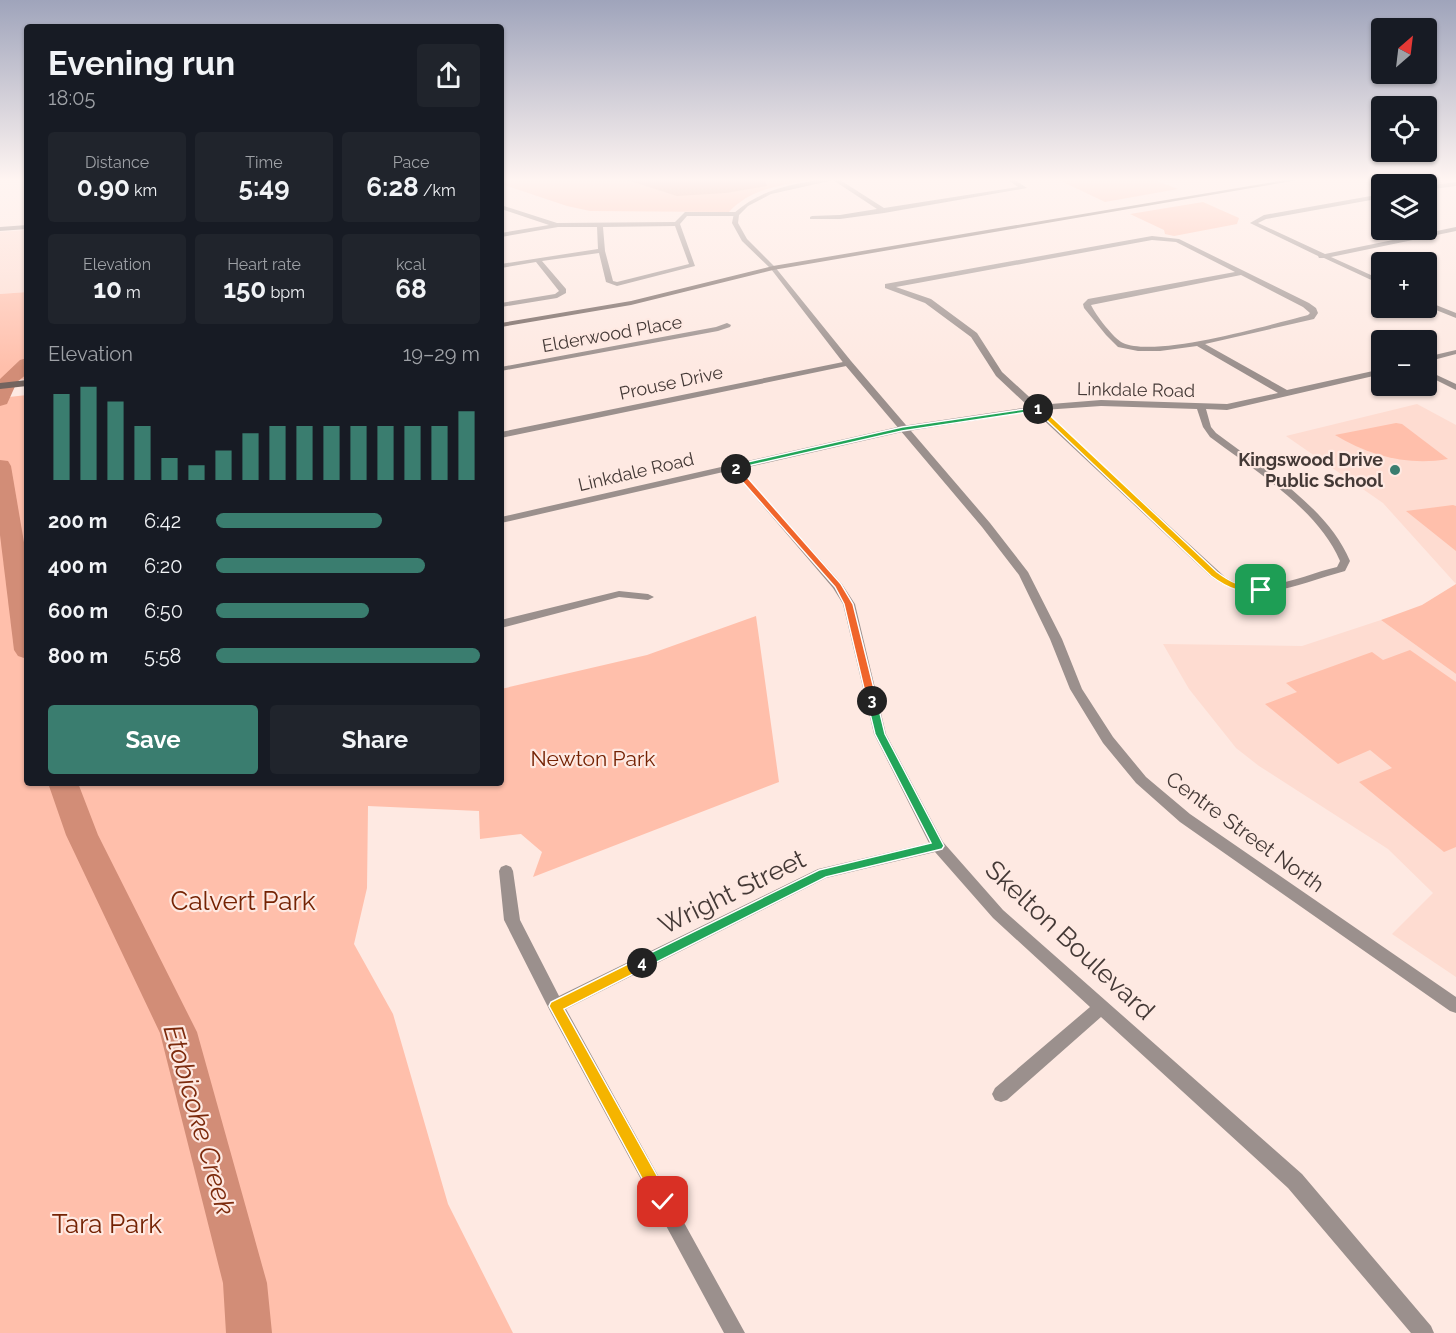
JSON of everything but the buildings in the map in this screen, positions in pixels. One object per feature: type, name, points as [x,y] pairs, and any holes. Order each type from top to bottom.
[{"type":"main road","points":[[504,317],[631,295],[770,265],[901,242]]},
{"type":"main road","points":[[504,325],[631,303],[770,265],[911,242]]},
{"type":"main road","points":[[0,386],[24,383]]},
{"type":"main road","points":[[0,393],[24,390]]},
{"type":"street","points":[[601,242],[610,282],[616,284],[693,265],[684,242]]},
{"type":"street","name":"Centre Street North","points":[[749,242],[770,265],[902,429],[986,525],[1024,573],[1056,639],[1076,689],[1108,740],[1141,780],[1185,818],[1456,1006]]},
{"type":"street","points":[[1129,242],[888,286],[928,301],[974,335],[999,374],[1227,584],[1244,590],[1261,590],[1341,569],[1345,561],[1343,550],[1316,517],[1214,435],[1207,427],[1201,407]]},
{"type":"street","points":[[1181,242],[1306,305],[1314,310],[1314,313],[1311,317],[1165,348],[1123,346],[1115,342],[1087,304],[1240,273]]},
{"type":"street","points":[[1293,242],[1371,279]]},
{"type":"street","points":[[1321,256],[1390,242]]},
{"type":"street","points":[[504,266],[602,251]]},
{"type":"street","points":[[504,305],[557,296],[562,293],[563,291],[538,260]]},
{"type":"street","points":[[1437,308],[1456,316]]},
{"type":"street","name":"Elderwood Place","points":[[504,368],[718,329],[727,325]]},
{"type":"street","points":[[1197,343],[1287,394]]},
{"type":"street","points":[[1437,357],[1456,352]]},
{"type":"street","name":"Prouse Drive","points":[[504,434],[848,363]]},
{"type":"street","name":"Linkdale Road","points":[[504,519],[902,429],[1038,408],[1101,403],[1227,407],[1371,374]]},
{"type":"street","points":[[1437,378],[1456,387]]},
{"type":"street","name":"Skelton Boulevard","points":[[734,466],[838,586],[849,604],[880,734],[938,846],[998,914],[1296,1181],[1424,1333]]},
{"type":"street","points":[[504,623],[619,594],[648,597]]},
{"type":"street","name":"Wright Street","points":[[556,1006],[823,873],[938,846]]},
{"type":"street","points":[[506,871],[512,920],[556,1006],[735,1333]]},
{"type":"street","points":[[1001,1094],[1101,1007]]},
{"type":"shaded area","points":[[0,242],[24,242],[24,292],[0,294]]},
{"type":"shaded area","name":"Kingswood Drive Public School","points":[[1417,404],[1456,425],[1456,584],[1383,503],[1286,436]]},
{"type":"shaded area","points":[[1381,620],[1456,674],[1456,977],[1392,934],[1433,893],[1388,849],[1259,766],[1236,748],[1189,689],[1163,644],[1302,646]]},
{"type":"green space","points":[[24,292],[24,379],[0,382],[0,294]]},
{"type":"green space","points":[[24,395],[24,786],[504,786],[504,688],[647,655],[756,616],[779,782],[533,877],[542,852],[521,834],[480,839],[479,811],[368,806],[367,888],[354,944],[393,1014],[448,1204],[513,1333],[0,1333],[0,398]]},
{"type":"green space","points":[[1396,423],[1402,424],[1448,459],[1419,461],[1390,458],[1362,449],[1335,435]]},
{"type":"green space","points":[[1456,506],[1456,551],[1406,511]]},
{"type":"green space","points":[[1456,584],[1456,674],[1381,620],[1422,605]]},
{"type":"green space","points":[[1410,650],[1456,682],[1456,847],[1444,852],[1359,782],[1392,768],[1370,750],[1338,764],[1265,704],[1297,692],[1286,683],[1372,652],[1383,660]]},
{"type":"waterway","name":"Etobicoke Creek","points":[[0,400],[9,380],[24,367]]},
{"type":"waterway","name":"Etobicoke Creek","points":[[0,466],[7,500],[24,628]]},
{"type":"waterway","name":"Etobicoke Creek","points":[[64,786],[82,835],[178,1032],[245,1283],[249,1333]]},
{"type":"place","name":"Kingswood Drive Public School","points":[[1395,470]]},
{"type":"route","points":[[663,1202],[556,1006],[823,873],[938,846],[880,734],[849,604],[838,586],[734,466],[902,429],[1038,408],[1214,574],[1227,584],[1244,590],[1261,590]]},
{"type":"park label","name":"Newton Park","points":[[593,759]]},
{"type":"park label","name":"Calvert Park","points":[[243,901]]},
{"type":"park label","name":"Tara Park","points":[[107,1224]]}]
